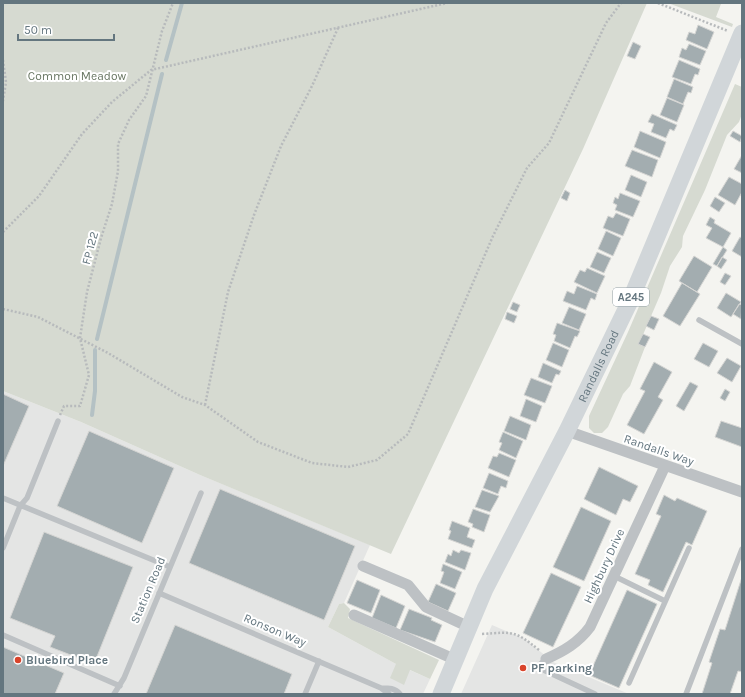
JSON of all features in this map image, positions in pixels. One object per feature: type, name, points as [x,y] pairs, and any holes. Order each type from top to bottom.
[{"type":"main road","name":"Randalls Road","points":[[441,694],[456,660],[475,630],[488,583],[567,431],[633,294],[737,33]]},
{"type":"street","name":"Randalls Way","points":[[567,431],[742,492]]},
{"type":"street","name":"Highbury Drive","points":[[548,658],[568,648],[580,639],[590,627],[665,466]]},
{"type":"street","points":[[363,566],[408,585],[426,606],[475,630]]},
{"type":"street","points":[[354,615],[456,660]]},
{"type":"lane","points":[[699,320],[742,344]]},
{"type":"lane","points":[[3,548],[20,506],[27,498],[58,420]]},
{"type":"lane","name":"Station Road","points":[[114,694],[120,686],[201,493]]},
{"type":"lane","points":[[3,498],[170,567]]},
{"type":"lane","points":[[629,683],[690,548]]},
{"type":"lane","points":[[686,694],[742,549]]},
{"type":"lane","points":[[614,576],[665,601]]},
{"type":"lane","name":"Ronson Way","points":[[159,593],[381,688],[389,694]]},
{"type":"lane","points":[[3,635],[120,686]]},
{"type":"lane","points":[[548,658],[537,667],[595,694]]},
{"type":"lane","points":[[305,694],[319,661]]},
{"type":"lane","name":"Ronson Way","points":[[381,688],[397,690],[400,694]]},
{"type":"path","name":"FP 122","points":[[58,420],[64,406],[80,406],[89,376],[80,338],[87,292],[101,238],[112,204],[118,171],[118,144],[129,120],[146,96],[151,70],[162,31],[173,3]]},
{"type":"path","points":[[3,232],[39,196],[82,134],[112,102],[151,70],[447,3]]},
{"type":"path","points":[[3,309],[38,317],[80,338],[182,397],[205,405],[258,442],[312,463],[348,467],[376,460],[408,434],[493,236],[527,168],[549,143],[606,23],[621,3]]},
{"type":"path","points":[[658,3],[737,33]]},
{"type":"path","points":[[205,405],[228,292],[254,215],[281,146],[312,86],[338,27]]},
{"type":"path","points":[[3,60],[6,82],[3,101]]},
{"type":"path","points":[[475,630],[511,632],[521,636],[548,658]]},
{"type":"shaded area","points":[[3,391],[81,422],[200,475],[370,545],[344,603],[339,604],[328,627],[396,664],[430,679],[423,694],[3,694]]},
{"type":"shaded area","name":"PF parking","points":[[492,625],[525,639],[553,662],[629,694],[461,694]]},
{"type":"green space","name":"Common Meadow","points":[[3,3],[647,3],[583,149],[391,554],[200,475],[81,422],[3,391]]},
{"type":"green space","points":[[668,3],[721,4],[716,17],[733,24],[732,27]]},
{"type":"green space","points":[[735,84],[742,87],[742,114],[739,122],[727,135],[705,190],[683,236],[682,247],[670,266],[661,293],[639,344],[645,347],[630,386],[623,394],[608,427],[602,433],[594,433],[589,428],[589,416],[628,332]]},
{"type":"green space","points":[[344,603],[350,609],[348,618],[439,660],[430,679],[410,670],[404,685],[390,678],[396,664],[328,627],[339,604]]},
{"type":"building","points":[[698,25],[714,32],[707,49],[686,40],[689,32],[695,34]]},
{"type":"building","points":[[633,42],[641,46],[635,59],[627,56]]},
{"type":"building","points":[[689,44],[706,51],[700,65],[679,57],[682,48],[686,50]]},
{"type":"building","points":[[679,60],[700,69],[698,75],[695,74],[691,84],[672,77]]},
{"type":"building","points":[[674,79],[693,87],[691,93],[688,92],[683,104],[667,97]]},
{"type":"building","points":[[667,98],[684,105],[677,122],[660,115]]},
{"type":"building","points":[[652,114],[677,125],[674,131],[670,129],[666,138],[651,132],[654,124],[648,122]]},
{"type":"building","points":[[640,131],[666,142],[660,158],[634,147]]},
{"type":"building","points":[[733,131],[742,136],[740,142],[730,136]]},
{"type":"building","points":[[632,150],[658,160],[652,177],[625,166]]},
{"type":"building","points":[[742,155],[742,173],[734,169]]},
{"type":"building","points":[[631,175],[647,182],[641,197],[625,190]]},
{"type":"building","points":[[729,177],[742,184],[742,192],[735,205],[718,195]]},
{"type":"building","points":[[565,190],[570,193],[567,201],[561,198]]},
{"type":"building","points":[[620,193],[640,201],[633,217],[615,210],[617,205],[613,203],[615,197],[618,199]]},
{"type":"building","points":[[715,197],[725,203],[719,212],[710,206]]},
{"type":"building","points":[[616,213],[630,219],[623,236],[603,228],[608,216],[613,218]]},
{"type":"building","points":[[710,217],[715,220],[714,223],[731,233],[723,247],[706,238],[712,228],[706,225]]},
{"type":"building","points":[[606,231],[621,238],[613,256],[598,249]]},
{"type":"building","points":[[740,237],[742,238],[742,257],[732,251]]},
{"type":"building","points":[[723,247],[727,250],[717,266],[713,264]]},
{"type":"building","points":[[597,252],[611,258],[604,273],[590,267]]},
{"type":"building","points":[[694,256],[712,267],[697,292],[679,281]]},
{"type":"building","points":[[722,257],[727,260],[721,269],[717,266]]},
{"type":"building","points":[[587,268],[605,276],[597,293],[574,282],[580,270],[585,272]]},
{"type":"building","points":[[725,273],[731,276],[725,285],[720,282]]},
{"type":"building","points":[[682,283],[700,294],[680,326],[663,316]]},
{"type":"building","points":[[577,286],[597,294],[595,300],[591,298],[586,310],[563,301],[567,291],[574,294]]},
{"type":"building","points":[[726,293],[741,302],[731,317],[717,308]]},
{"type":"building","points":[[513,302],[520,305],[517,312],[510,309]]},
{"type":"building","points":[[739,304],[742,305],[741,319],[733,314]]},
{"type":"building","points":[[569,307],[586,314],[579,330],[562,323]]},
{"type":"building","points":[[507,312],[517,316],[514,323],[505,319]]},
{"type":"building","points":[[651,316],[659,319],[654,330],[646,326]]},
{"type":"building","points":[[557,323],[580,331],[577,337],[575,336],[570,348],[554,341],[556,335],[553,334]]},
{"type":"building","points":[[643,334],[650,337],[645,347],[638,344]]},
{"type":"building","points":[[553,343],[569,350],[562,367],[546,360]]},
{"type":"building","points":[[703,343],[718,351],[709,367],[694,359]]},
{"type":"building","points":[[727,358],[741,366],[732,382],[717,373]]},
{"type":"building","points":[[654,362],[672,372],[658,397],[663,400],[644,434],[627,425],[645,391],[640,389]]},
{"type":"building","points":[[543,363],[561,371],[559,375],[556,374],[552,383],[538,377]]},
{"type":"building","points":[[531,378],[552,386],[545,403],[524,395]]},
{"type":"building","points":[[690,382],[698,386],[684,411],[676,406]]},
{"type":"building","points":[[725,389],[730,392],[725,401],[720,398]]},
{"type":"building","points":[[3,394],[29,406],[3,466]]},
{"type":"building","points":[[526,399],[542,406],[536,422],[520,416]]},
{"type":"building","points":[[510,416],[531,425],[526,440],[504,431]]},
{"type":"building","points":[[721,421],[742,428],[742,447],[715,437]]},
{"type":"building","points":[[89,431],[174,468],[142,543],[57,506]]},
{"type":"building","points":[[503,432],[523,441],[516,458],[499,450],[502,443],[499,442]]},
{"type":"building","points":[[499,453],[516,460],[509,477],[488,468],[493,456],[497,457]]},
{"type":"building","points":[[599,467],[638,486],[630,502],[623,499],[616,515],[584,499]]},
{"type":"building","points":[[489,473],[508,481],[506,488],[501,486],[498,494],[483,488]]},
{"type":"building","points":[[220,489],[355,546],[324,620],[189,563]]},
{"type":"building","points":[[482,490],[499,496],[490,512],[475,507]]},
{"type":"building","points":[[664,495],[675,501],[677,498],[707,511],[692,545],[686,542],[663,592],[648,585],[650,580],[635,574],[661,516],[656,514]]},
{"type":"building","points":[[581,507],[611,521],[584,581],[553,567]]},
{"type":"building","points":[[473,509],[490,515],[484,532],[472,527],[473,524],[468,522]]},
{"type":"building","points":[[452,521],[470,528],[467,537],[475,540],[472,548],[448,539]]},
{"type":"building","points":[[44,532],[133,567],[94,664],[50,647],[55,636],[10,618]]},
{"type":"building","points":[[453,550],[459,553],[461,550],[471,553],[465,570],[445,562],[448,554],[451,556]]},
{"type":"building","points":[[443,564],[462,572],[455,589],[440,583],[444,572],[441,571]]},
{"type":"building","points":[[551,573],[581,587],[553,647],[523,633]]},
{"type":"building","points":[[742,577],[742,672],[738,671],[730,694],[702,694],[712,663],[709,662],[720,629],[725,630]]},
{"type":"building","points":[[357,580],[380,590],[371,613],[347,603]]},
{"type":"building","points":[[436,584],[456,593],[448,611],[428,602]]},
{"type":"building","points":[[627,590],[657,604],[619,688],[589,675]]},
{"type":"building","points":[[381,595],[405,606],[396,628],[372,618]]},
{"type":"building","points":[[409,609],[432,618],[431,620],[442,625],[435,642],[400,630]]},
{"type":"building","points":[[175,625],[292,674],[284,694],[146,694]]},
{"type":"building","name":"Bluebird Place","points":[[3,647],[64,673],[55,694],[3,694]]},
{"type":"waterway","points":[[166,60],[182,3]]},
{"type":"waterway","points":[[97,339],[162,74]]},
{"type":"waterway","points":[[92,415],[95,391],[95,350]]},
{"type":"place","name":"Bluebird Place","points":[[18,660]]},
{"type":"place","name":"PF parking","points":[[523,668]]}]
